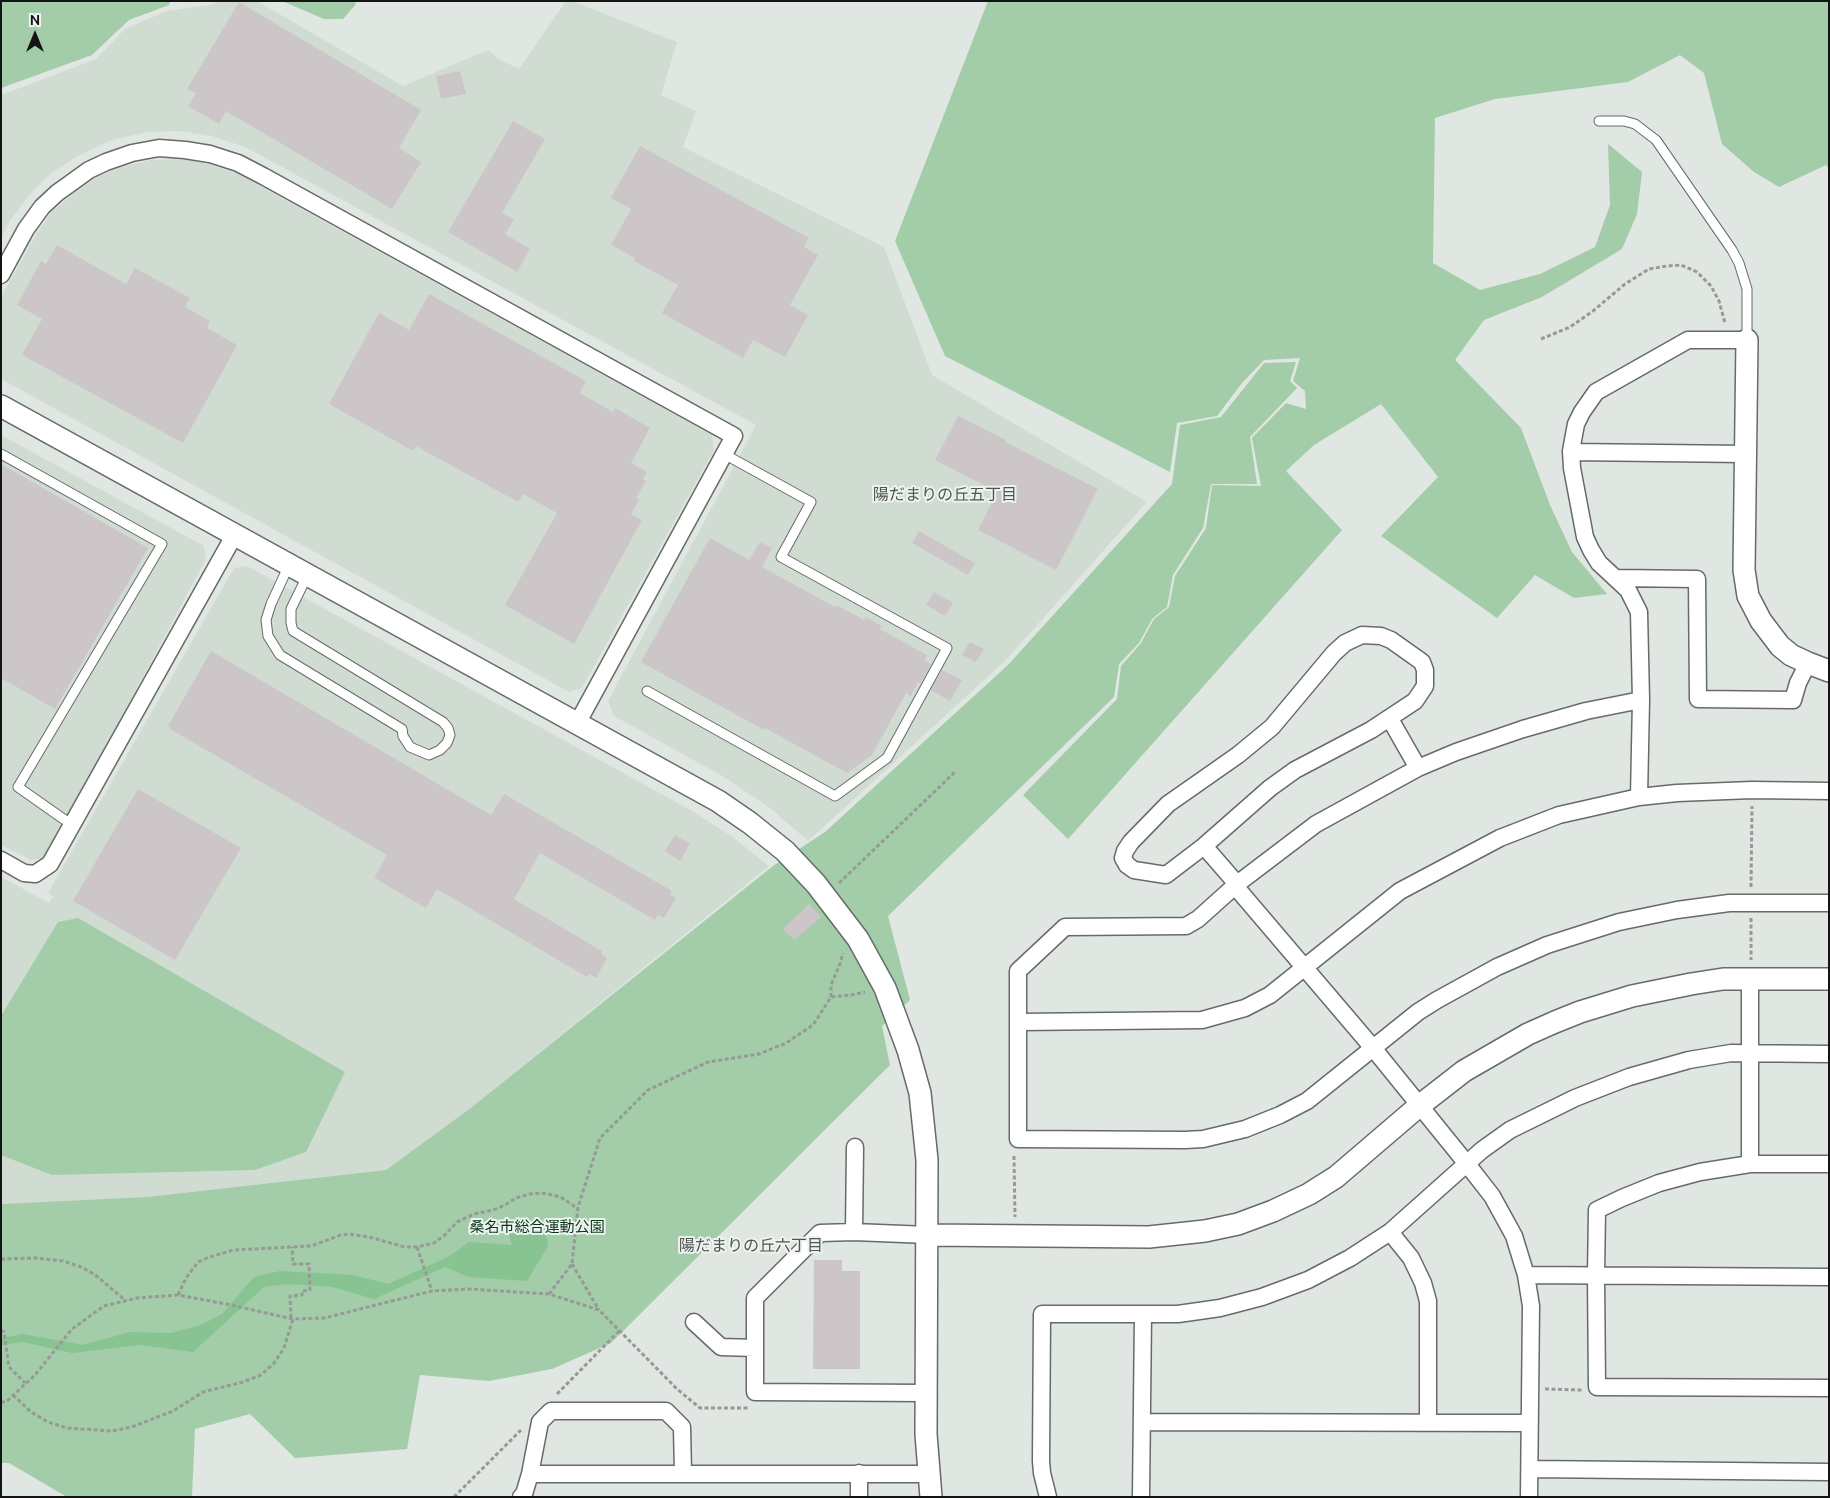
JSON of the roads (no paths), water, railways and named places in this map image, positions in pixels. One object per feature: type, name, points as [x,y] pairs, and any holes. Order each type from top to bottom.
[{"type":"street","points":[[1,275],[26,229],[42,207],[57,193],[89,170],[123,156],[159,148],[210,154],[263,176],[734,436],[578,722]]},
{"type":"street","points":[[1640,797],[1641,700],[1639,612],[1628,590],[1599,563],[1591,550],[1585,537],[1572,468],[1576,424],[1596,392],[1688,340],[1738,340],[1746,454],[1744,570],[1748,596],[1761,621],[1780,646],[1808,663],[1829,671]]},
{"type":"street","points":[[1,406],[578,722],[718,801],[750,823],[785,852],[816,884],[858,939],[885,988],[908,1050],[920,1093],[926,1140],[928,1235],[926,1434],[931,1497]]},
{"type":"street","points":[[1572,452],[1746,454]]},
{"type":"street","points":[[1,860],[24,872],[35,874],[50,864],[235,534]]},
{"type":"street","points":[[1616,578],[1698,579],[1698,699],[1793,700],[1798,683],[1808,663]]},
{"type":"street","points":[[1362,635],[1381,636],[1390,640],[1422,662],[1426,678],[1421,694],[1415,701],[1390,719],[1353,741],[1295,770],[1270,788],[1204,846],[1166,875],[1134,870],[1127,865],[1123,858],[1131,842],[1168,804],[1238,756],[1272,727],[1334,653],[1345,643],[1362,635]]},
{"type":"street","points":[[1641,700],[1586,711],[1523,729],[1456,752],[1418,768],[1316,824],[1236,885],[1198,919],[1186,926],[1065,927],[1018,971],[1018,1138],[1185,1140],[1225,1134],[1263,1123],[1307,1101],[1418,1012],[1437,1000],[1497,967],[1547,945],[1603,926],[1653,914],[1702,906],[1751,902],[1829,903]]},
{"type":"street","points":[[1390,719],[1418,768]]},
{"type":"street","points":[[1019,1022],[1202,1020],[1230,1013],[1270,995],[1400,891],[1500,838],[1559,815],[1640,797],[1677,793],[1752,790],[1829,791]]},
{"type":"street","points":[[1204,846],[1373,1048],[1467,1164],[1504,1215],[1514,1236],[1526,1275],[1530,1306],[1529,1497]]},
{"type":"street","points":[[926,1393],[755,1392],[755,1298],[820,1233],[1149,1237],[1205,1231],[1238,1224],[1274,1211],[1309,1194],[1336,1177],[1419,1106],[1464,1071],[1528,1034],[1580,1012],[1632,996],[1723,979],[1751,971],[1829,979]]},
{"type":"street","points":[[1750,1164],[1751,971]]},
{"type":"street","points":[[1048,1497],[1041,1461],[1042,1314],[1178,1314],[1262,1297],[1329,1270],[1390,1232],[1482,1150],[1510,1130],[1584,1094],[1629,1077],[1689,1060],[1731,1053],[1829,1054]]},
{"type":"street","points":[[854,1232],[855,1147]]},
{"type":"street","points":[[1829,1164],[1750,1164],[1700,1172],[1659,1183],[1597,1210],[1596,1276],[1597,1388],[1829,1388]]},
{"type":"street","points":[[1390,1232],[1411,1258],[1423,1283],[1428,1301],[1428,1422]]},
{"type":"street","points":[[1526,1275],[1829,1277]]},
{"type":"street","points":[[1141,1497],[1144,1314]]},
{"type":"street","points":[[694,1322],[721,1347],[755,1348]]},
{"type":"street","points":[[521,1497],[524,1494],[530,1474],[540,1422],[551,1411],[666,1411],[682,1427],[683,1474]]},
{"type":"street","points":[[1142,1422],[1530,1423]]},
{"type":"street","points":[[1530,1470],[1829,1472]]},
{"type":"street","points":[[859,1473],[859,1497]]},
{"type":"street","points":[[530,1474],[930,1474]]},
{"type":"lane","points":[[1600,121],[1624,121],[1635,124],[1656,140],[1732,250],[1739,262],[1747,289],[1738,340]]},
{"type":"lane","points":[[1,454],[162,544],[18,787],[72,826]]},
{"type":"lane","points":[[647,691],[835,796],[887,758],[947,648],[780,557],[811,502],[724,454]]},
{"type":"lane","points":[[299,569],[291,609],[293,631],[443,722],[448,728],[450,735],[447,743],[440,750],[429,754],[410,746],[403,736],[402,728],[280,654],[268,636],[266,620],[271,604],[299,569]]},
{"type":"district","name":"陽だまりの丘五丁目","points":[[945,495]]},
{"type":"district","name":"陽だまりの丘六丁目","points":[[751,1246]]},
{"type":"park label","name":"桑名市総合運動公園","points":[[537,1227]]}]
